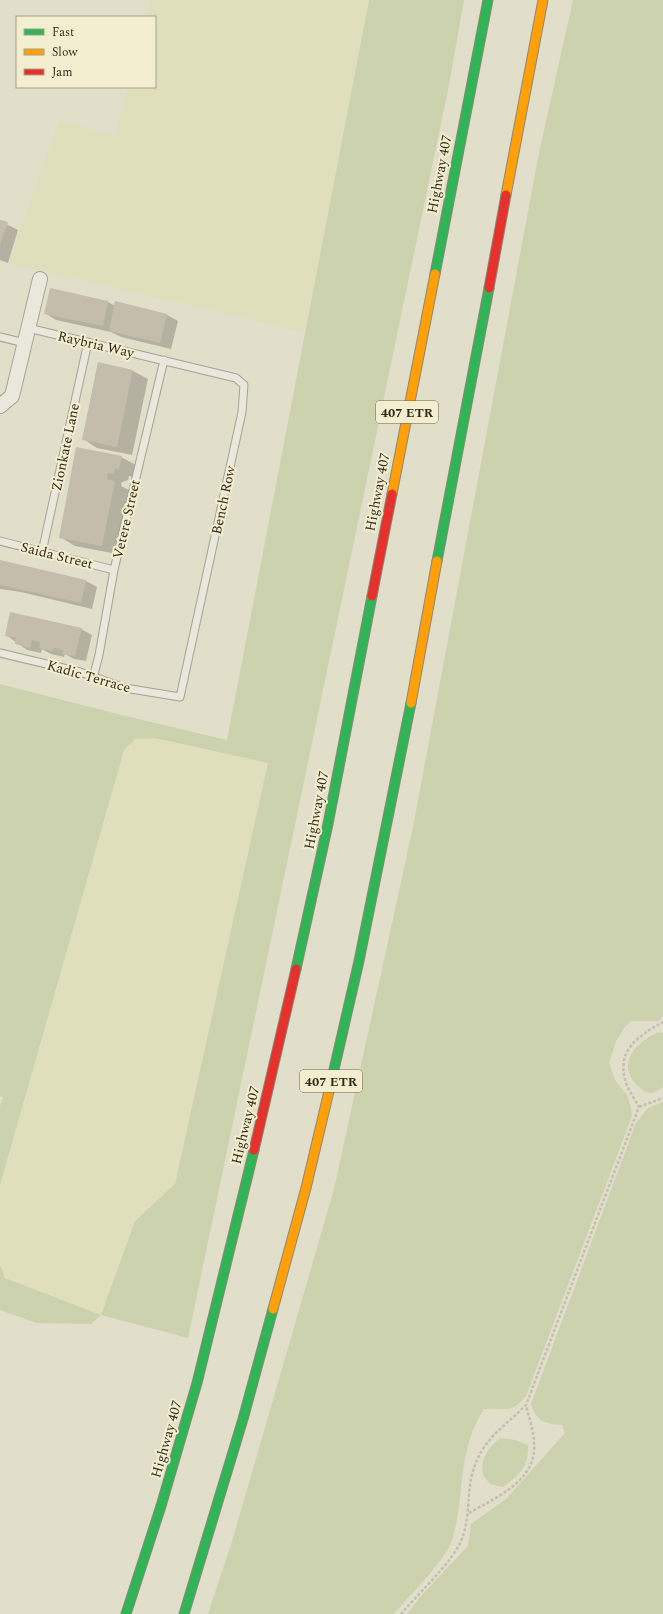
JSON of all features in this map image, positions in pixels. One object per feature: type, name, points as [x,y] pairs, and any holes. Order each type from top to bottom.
[{"type":"highway","name":"Highway 407","points":[[126,1614],[161,1506],[197,1383],[267,1098],[327,832],[488,0]]},
{"type":"highway","name":"407 ETR","points":[[184,1614],[243,1419],[306,1188],[359,961],[400,758],[543,0]]},
{"type":"street","points":[[0,406],[12,396],[40,279]]},
{"type":"lane","name":"Raybria Way","points":[[28,328],[164,360]]},
{"type":"lane","points":[[0,337],[25,343]]},
{"type":"lane","name":"Zionkate Lane","points":[[42,552],[88,342]]},
{"type":"lane","name":"Vetere Street","points":[[93,678],[99,655],[114,570],[164,360]]},
{"type":"lane","name":"Bench Row","points":[[164,360],[236,378],[244,385],[242,412],[180,697]]},
{"type":"lane","name":"Saida Street","points":[[0,541],[114,570]]},
{"type":"lane","name":"Kadic Terrace","points":[[0,653],[80,672],[93,678],[125,688],[180,697]]},
{"type":"path","points":[[401,1614],[459,1546],[468,1513],[471,1479],[479,1455],[490,1438],[526,1405],[639,1107],[625,1080],[622,1063],[630,1046],[663,1022]]},
{"type":"path","points":[[639,1107],[663,1098]]},
{"type":"path","points":[[468,1513],[515,1486],[533,1460],[534,1444],[526,1405]]},
{"type":"green space","points":[[151,0],[369,0],[305,332],[9,263],[59,120],[115,136],[128,88],[156,88],[156,16],[146,16]]},
{"type":"green space","points":[[369,0],[464,0],[448,90],[188,1338],[101,1315],[135,1221],[175,1184],[268,763],[155,738],[135,739],[124,750],[0,1185],[0,1106],[3,1098],[0,1096],[0,684],[227,740]]},
{"type":"green space","points":[[573,0],[663,0],[663,1016],[659,1021],[631,1021],[624,1028],[616,1041],[609,1063],[615,1080],[627,1095],[632,1116],[526,1396],[516,1406],[511,1408],[484,1409],[475,1425],[465,1457],[459,1507],[452,1540],[435,1568],[394,1614],[208,1614],[231,1545],[334,1189],[413,827],[539,153]]},
{"type":"green space","points":[[155,738],[268,763],[175,1184],[135,1221],[101,1315],[5,1278],[0,1265],[0,1185],[124,750],[135,739]]},
{"type":"green space","points":[[659,1032],[663,1033],[663,1087],[650,1093],[643,1090],[634,1082],[629,1074],[628,1064],[636,1047],[652,1035]]},
{"type":"green space","points":[[663,1102],[663,1614],[407,1614],[420,1597],[468,1546],[471,1524],[506,1499],[565,1433],[562,1425],[551,1424],[539,1418],[533,1410],[531,1404],[636,1123],[648,1108]]},
{"type":"green space","points":[[0,1265],[5,1278],[101,1315],[91,1324],[37,1323],[0,1310]]},
{"type":"green space","points":[[500,1438],[515,1440],[528,1445],[525,1465],[514,1478],[503,1487],[490,1484],[482,1469],[486,1454]]},
{"type":"building","points":[[0,220],[8,222],[0,245]]},
{"type":"building","points":[[50,288],[108,301],[103,326],[44,314]]},
{"type":"building","points":[[115,301],[167,314],[160,343],[109,331]]},
{"type":"building","points":[[98,362],[133,370],[117,447],[82,440]]},
{"type":"building","points":[[76,447],[122,456],[119,469],[115,468],[114,473],[107,474],[107,479],[115,481],[102,546],[59,538]]},
{"type":"building","points":[[0,560],[86,580],[81,603],[0,585]]},
{"type":"building","points":[[10,612],[82,628],[75,656],[62,654],[63,650],[54,648],[53,651],[39,648],[40,642],[32,640],[30,648],[15,644],[16,638],[5,636]]},
{"type":"traffic: fast","points":[[435,274],[488,0]]},
{"type":"traffic: fast","points":[[437,561],[489,288]]},
{"type":"traffic: fast","points":[[296,969],[328,824],[372,596]]},
{"type":"traffic: fast","points":[[330,1087],[359,961],[411,703]]},
{"type":"traffic: fast","points":[[126,1614],[161,1506],[197,1383],[254,1150]]},
{"type":"traffic: fast","points":[[184,1614],[243,1419],[273,1309]]},
{"type":"traffic: slow","points":[[506,195],[543,0]]},
{"type":"traffic: slow","points":[[392,494],[435,274]]},
{"type":"traffic: slow","points":[[411,703],[437,561]]},
{"type":"traffic: slow","points":[[273,1309],[306,1188],[330,1087]]},
{"type":"traffic: jam","points":[[489,288],[506,195]]},
{"type":"traffic: jam","points":[[372,596],[392,494]]},
{"type":"traffic: jam","points":[[254,1150],[296,969]]}]
